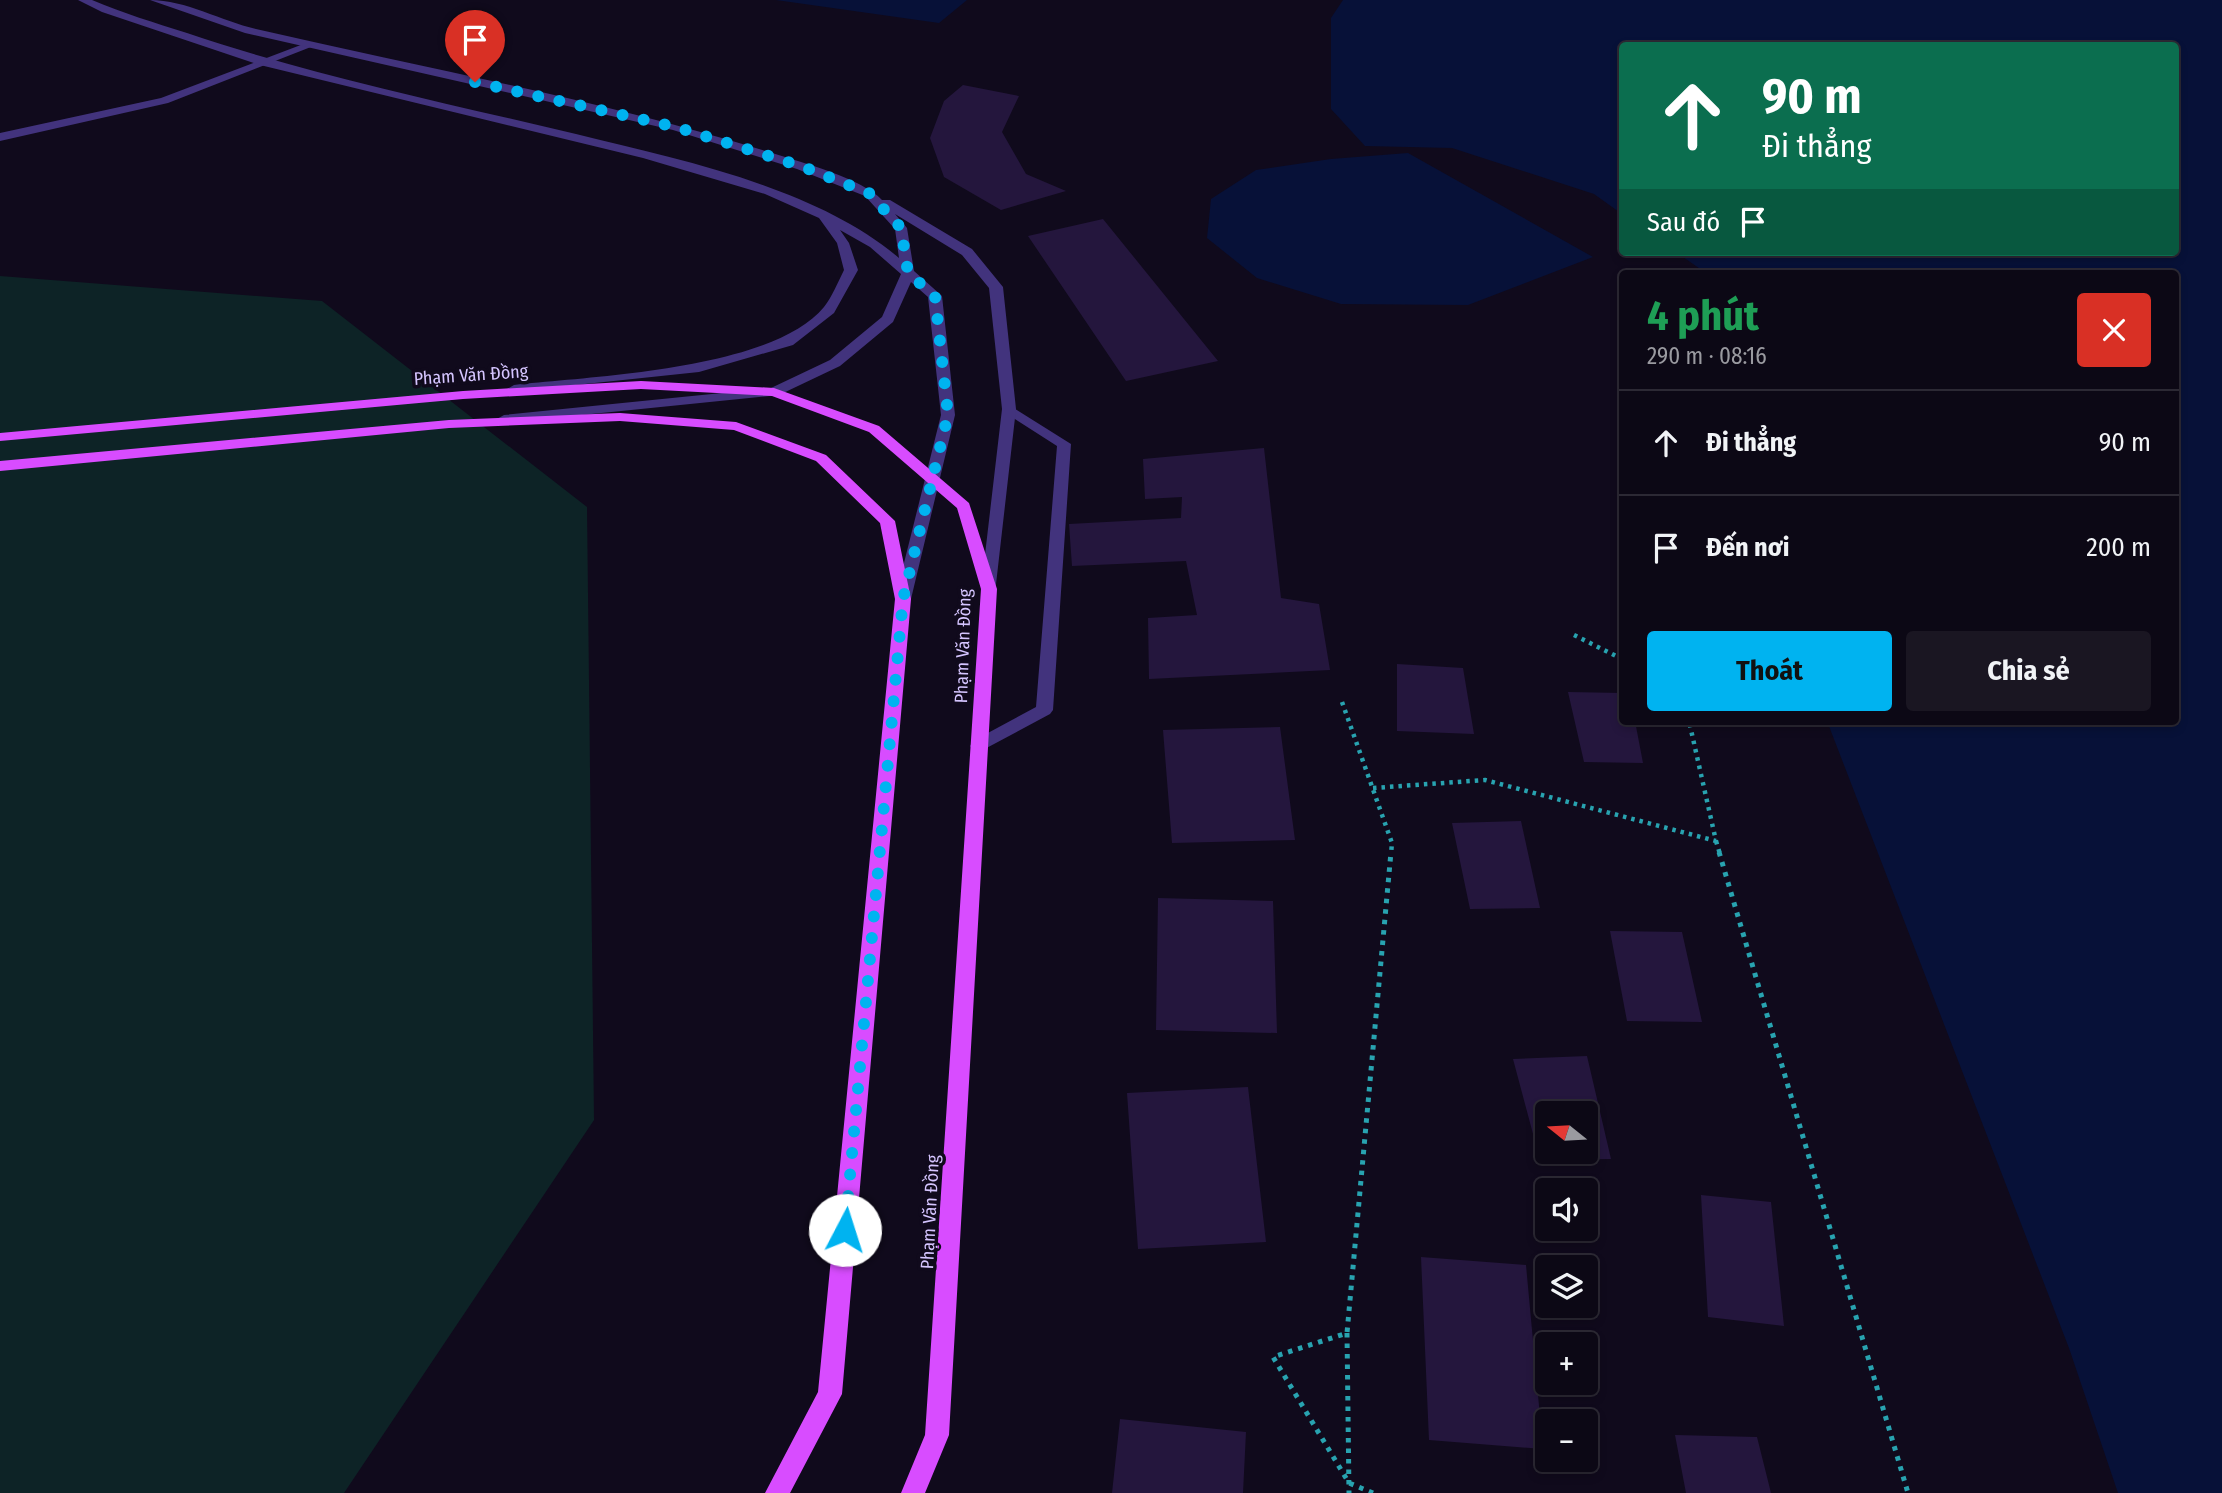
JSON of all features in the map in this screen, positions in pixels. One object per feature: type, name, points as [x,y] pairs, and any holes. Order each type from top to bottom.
[{"type":"main road","name":"Phạm Văn Đồng","points":[[0,437],[463,395],[641,385],[774,392],[874,429],[964,506],[989,589],[937,1435],[914,1493]]},
{"type":"main road","points":[[0,466],[449,424],[620,417],[736,426],[821,458],[887,522],[903,599],[830,1394],[776,1493]]},
{"type":"street","points":[[83,0],[264,63],[647,155],[769,191],[824,215],[875,244],[935,296],[948,415],[903,599]]},
{"type":"street","points":[[155,0],[249,32],[676,127],[801,166],[869,193],[967,252],[996,287],[1009,409],[989,589]]},
{"type":"street","points":[[0,137],[164,101],[310,45]]},
{"type":"street","points":[[449,424],[774,392],[835,363],[888,319],[908,273],[901,228],[869,193]]},
{"type":"street","points":[[463,395],[699,368],[788,342],[829,310],[851,270],[843,243],[824,215]]},
{"type":"street","points":[[979,746],[1044,710],[1064,444],[1009,409]]},
{"type":"path","points":[[1574,635],[1619,658]]},
{"type":"path","points":[[1342,702],[1392,843],[1347,1333],[1349,1493]]},
{"type":"path","points":[[1690,725],[1716,841],[1909,1493]]},
{"type":"path","points":[[1373,788],[1485,780],[1716,841]]},
{"type":"path","points":[[1347,1333],[1273,1357],[1349,1483],[1373,1493]]},
{"type":"green space","points":[[0,276],[322,301],[587,507],[594,1120],[344,1493],[0,1493]]},
{"type":"water","points":[[776,0],[967,0],[939,23]]},
{"type":"water","points":[[1343,0],[2222,0],[2222,1493],[2118,1493],[2069,1348],[1829,725],[2179,725],[2179,270],[1702,270],[1682,256],[2179,256],[2179,42],[1619,42],[1619,212],[1594,194],[1452,148],[1365,146],[1331,109],[1331,18]]},
{"type":"water","points":[[1408,153],[1593,257],[1468,305],[1341,304],[1257,278],[1207,238],[1211,199],[1256,170],[1331,159]]},
{"type":"building","points":[[963,85],[1019,96],[1002,132],[1026,174],[1066,191],[1001,210],[944,177],[930,138],[944,101]]},
{"type":"building","points":[[1103,219],[1218,361],[1126,381],[1028,236]]},
{"type":"building","points":[[1264,448],[1281,598],[1319,604],[1330,670],[1149,679],[1148,618],[1197,615],[1186,561],[1072,566],[1069,524],[1181,518],[1182,497],[1145,499],[1143,459]]},
{"type":"building","points":[[1397,664],[1463,668],[1474,734],[1397,731]]},
{"type":"building","points":[[1568,692],[1619,693],[1619,725],[1636,725],[1643,763],[1584,762]]},
{"type":"building","points":[[1280,727],[1295,840],[1172,843],[1163,730]]},
{"type":"building","points":[[1521,821],[1540,908],[1470,909],[1452,823]]},
{"type":"building","points":[[1158,898],[1273,901],[1277,1033],[1156,1030]]},
{"type":"building","points":[[1610,931],[1682,932],[1702,1022],[1627,1021]]},
{"type":"building","points":[[1587,1056],[1597,1101],[1535,1101],[1535,1141],[1513,1059]]},
{"type":"building","points":[[1248,1087],[1266,1242],[1138,1249],[1127,1093]]},
{"type":"building","points":[[1598,1103],[1611,1159],[1598,1159]]},
{"type":"building","points":[[1701,1195],[1771,1202],[1784,1326],[1708,1317]]},
{"type":"building","points":[[1421,1257],[1526,1265],[1535,1362],[1535,1395],[1538,1395],[1539,1409],[1535,1409],[1535,1448],[1429,1440]]},
{"type":"building","points":[[1120,1419],[1246,1432],[1243,1493],[1112,1493]]},
{"type":"building","points":[[1675,1435],[1757,1437],[1771,1493],[1686,1493]]},
{"type":"route","points":[[475,82],[676,127],[801,166],[869,193],[901,228],[908,273],[935,296],[948,415],[903,599],[845,1230]]}]
